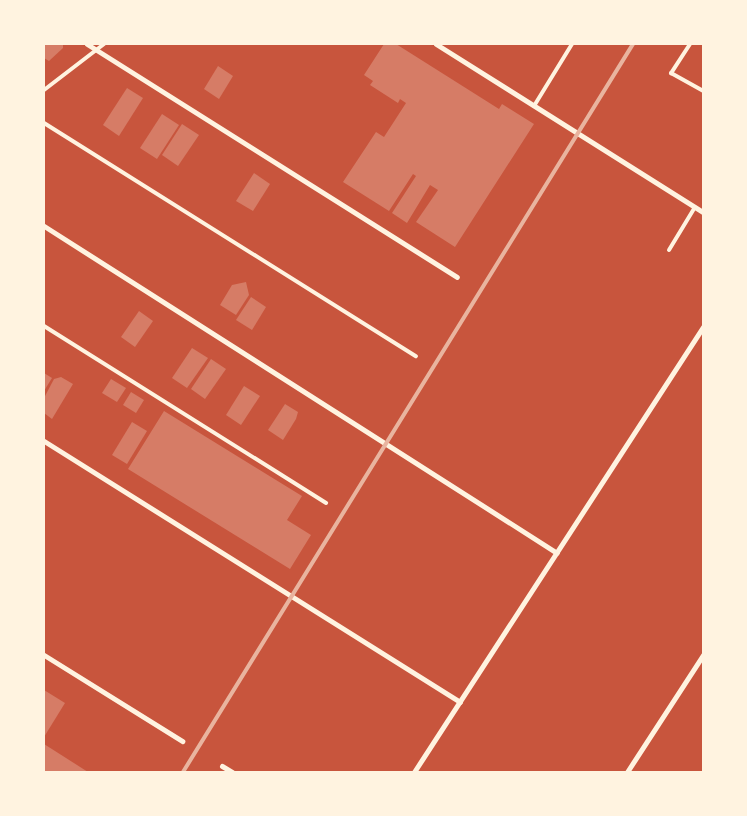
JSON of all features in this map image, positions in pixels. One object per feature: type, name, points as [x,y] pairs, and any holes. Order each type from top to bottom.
[{"type":"street","points":[[87,44],[457,277]]},
{"type":"street","points":[[436,44],[703,212]]},
{"type":"street","points":[[44,226],[557,553]]},
{"type":"street","points":[[414,772],[703,328]]},
{"type":"street","points":[[44,441],[460,702]]},
{"type":"street","points":[[44,655],[182,741]]},
{"type":"street","points":[[627,772],[703,655]]},
{"type":"street","points":[[222,766],[232,772]]},
{"type":"lane","points":[[44,90],[104,44]]},
{"type":"lane","points":[[534,106],[572,44]]},
{"type":"lane","points":[[690,44],[671,73],[703,91]]},
{"type":"lane","points":[[44,123],[416,356]]},
{"type":"lane","points":[[669,250],[695,207]]},
{"type":"lane","points":[[44,326],[326,502]]},
{"type":"building","points":[[44,44],[63,44],[63,48],[49,61],[44,58]]},
{"type":"building","points":[[384,44],[396,44],[499,109],[502,104],[534,124],[455,247],[416,222],[438,190],[430,185],[407,223],[392,213],[416,176],[413,174],[389,211],[343,182],[376,132],[384,137],[406,103],[400,99],[398,103],[370,85],[373,81],[364,75]]},
{"type":"building","points":[[218,66],[233,76],[219,99],[204,89]]},
{"type":"building","points":[[127,88],[143,98],[119,136],[103,125]]},
{"type":"building","points":[[162,114],[179,125],[157,159],[140,148]]},
{"type":"building","points":[[182,124],[199,135],[178,166],[162,155]]},
{"type":"building","points":[[254,173],[270,184],[253,211],[236,201]]},
{"type":"building","points":[[246,282],[249,295],[236,315],[220,305],[232,285]]},
{"type":"building","points":[[251,297],[266,307],[252,330],[236,320]]},
{"type":"building","points":[[139,311],[153,321],[135,347],[121,337]]},
{"type":"building","points":[[192,348],[208,358],[187,388],[172,378]]},
{"type":"building","points":[[211,359],[226,369],[205,399],[191,389]]},
{"type":"building","points":[[44,373],[52,378],[44,391]]},
{"type":"building","points":[[61,377],[73,384],[52,419],[44,413],[44,398],[54,379]]},
{"type":"building","points":[[111,379],[126,388],[117,402],[102,393]]},
{"type":"building","points":[[244,386],[260,396],[241,425],[226,415]]},
{"type":"building","points":[[131,392],[144,400],[136,413],[123,405]]},
{"type":"building","points":[[285,404],[298,412],[296,419],[283,440],[268,430]]},
{"type":"building","points":[[164,411],[302,496],[287,520],[311,535],[290,569],[128,469]]},
{"type":"building","points":[[132,422],[147,431],[127,464],[112,455]]},
{"type":"building","points":[[44,690],[65,703],[44,737]]},
{"type":"building","points":[[44,744],[88,772],[44,772]]},
{"type":"railway","points":[[183,772],[633,44]]}]
